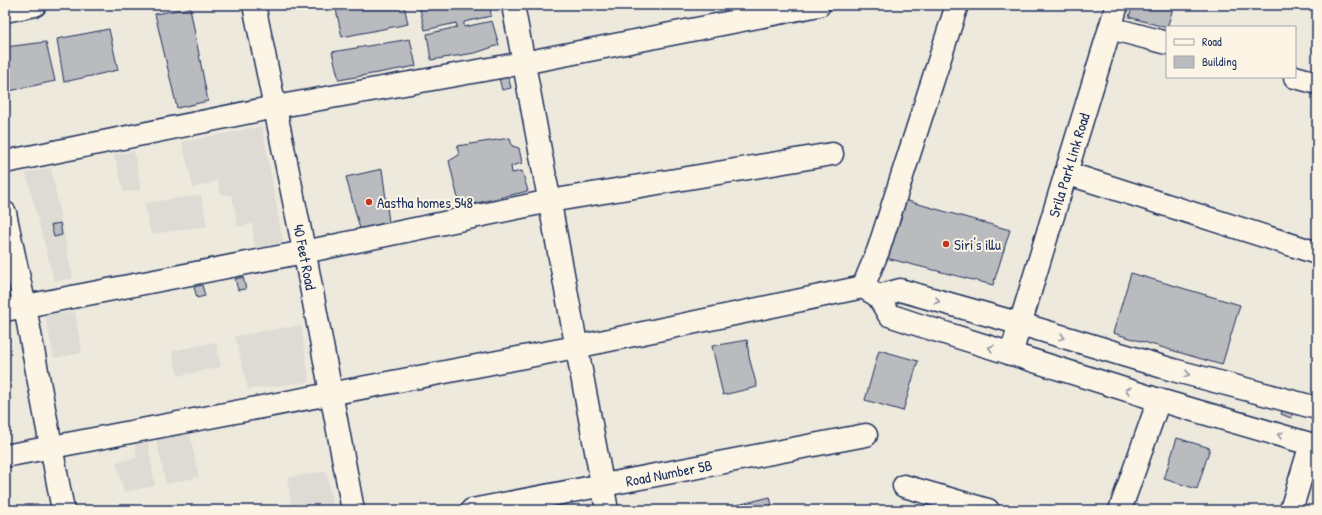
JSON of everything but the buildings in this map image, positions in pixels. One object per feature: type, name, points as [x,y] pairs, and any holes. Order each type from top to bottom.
[{"type":"street","points":[[5,11],[35,5]]},
{"type":"street","name":"40 Feet Road","points":[[254,5],[304,252],[352,510]]},
{"type":"street","points":[[513,5],[607,510]]},
{"type":"street","points":[[5,162],[275,107],[523,63],[819,5]]},
{"type":"street","points":[[870,292],[878,251],[957,5]]},
{"type":"street","name":"Srila Park Link Road","points":[[1011,354],[1117,5]]},
{"type":"street","points":[[1110,28],[1166,43]]},
{"type":"street","points":[[1296,77],[1317,82]]},
{"type":"street","points":[[15,308],[304,252],[550,201],[832,154]]},
{"type":"street","points":[[1066,173],[1317,253]]},
{"type":"street","points":[[5,213],[15,308],[50,447],[63,510]]},
{"type":"street","points":[[5,456],[330,393],[870,292],[900,290],[1021,324],[1173,370],[1317,408]]},
{"type":"street","points":[[870,292],[889,315],[1159,400],[1314,445],[1291,510]]},
{"type":"street","points":[[1120,510],[1159,400]]},
{"type":"street","name":"Road Number 5B","points":[[472,510],[866,435]]},
{"type":"street","points":[[904,486],[988,510]]},
{"type":"shaded area","points":[[262,126],[283,242],[255,248],[252,224],[238,227],[232,196],[220,194],[218,181],[193,188],[182,142]]},
{"type":"shaded area","points":[[134,151],[141,190],[124,192],[114,155]]},
{"type":"shaded area","points":[[51,168],[73,279],[54,281],[26,173]]},
{"type":"shaded area","points":[[201,195],[207,226],[151,234],[144,203]]},
{"type":"shaded area","points":[[75,312],[82,353],[54,358],[45,315]]},
{"type":"shaded area","points":[[301,325],[309,382],[248,389],[235,336]]},
{"type":"shaded area","points":[[216,342],[221,367],[178,376],[172,351]]},
{"type":"shaded area","points":[[189,431],[199,477],[166,484],[156,438]]},
{"type":"shaded area","points":[[148,443],[155,486],[124,492],[116,462],[137,458],[135,444]]},
{"type":"shaded area","points":[[326,471],[334,510],[292,510],[287,478]]},
{"type":"place","name":"Aastha homes 548","points":[[369,202]]},
{"type":"place","name":"Siri's illu","points":[[946,244]]}]
